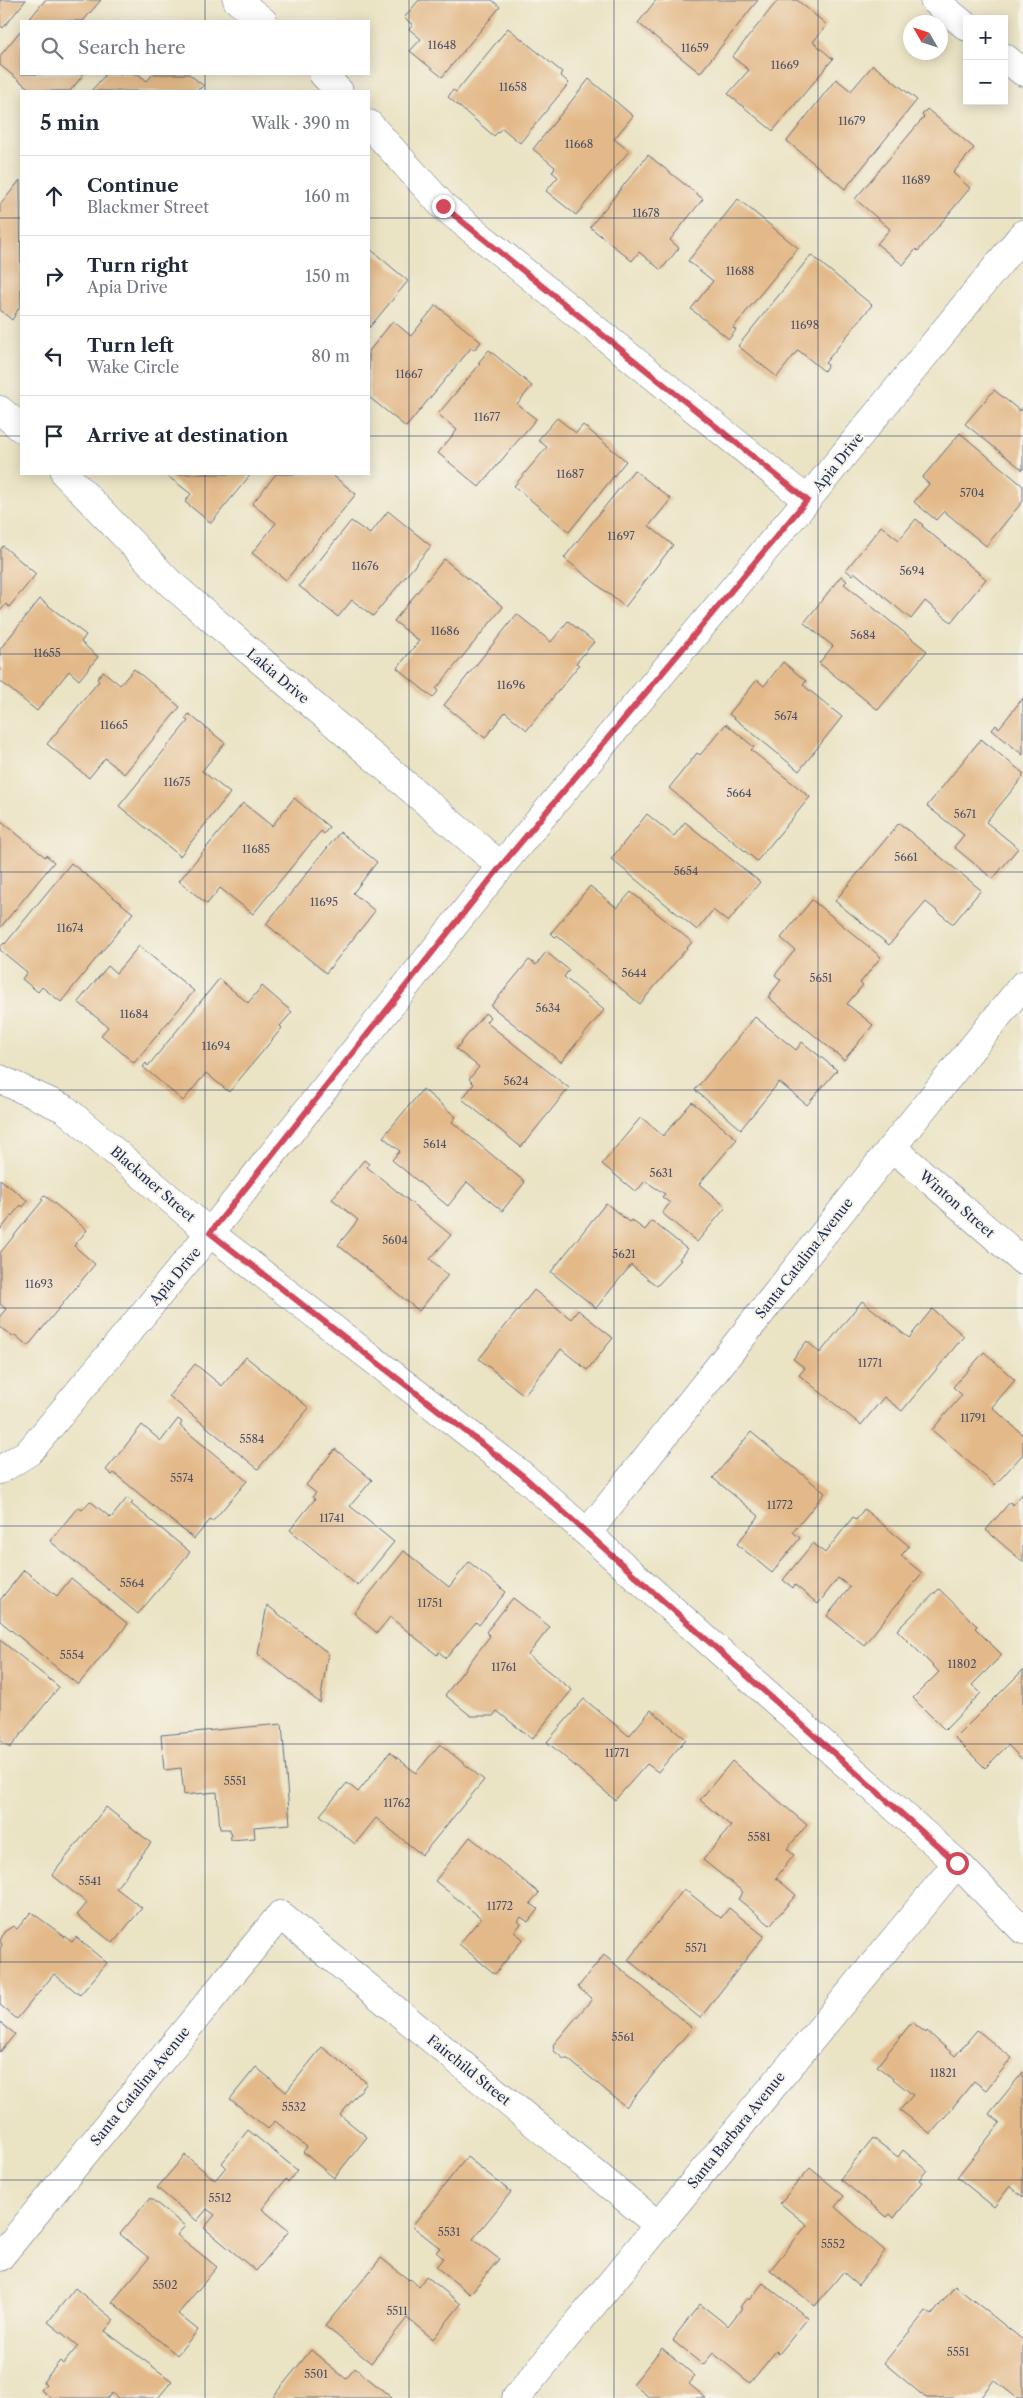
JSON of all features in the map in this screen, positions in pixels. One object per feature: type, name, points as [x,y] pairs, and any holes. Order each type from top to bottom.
[{"type":"street","points":[[237,0],[262,20]]},
{"type":"street","points":[[934,0],[963,24]]},
{"type":"street","points":[[1008,60],[1023,72]]},
{"type":"street","points":[[324,75],[338,90]]},
{"type":"street","points":[[370,125],[443,206],[807,500]]},
{"type":"street","name":"Apia Drive","points":[[0,1470],[29,1452],[210,1233],[501,866],[807,500],[1023,234]]},
{"type":"street","points":[[0,410],[20,427]]},
{"type":"street","name":"Lakia Drive","points":[[66,475],[170,583],[501,866]]},
{"type":"street","name":"Santa Catalina Avenue","points":[[588,1532],[892,1147],[1023,985]]},
{"type":"street","name":"Blackmer Street","points":[[0,1079],[65,1109],[210,1233],[522,1475],[957,1863],[1023,1930]]},
{"type":"street","name":"Winton Street","points":[[892,1147],[1023,1261]]},
{"type":"street","name":"Santa Barbara Avenue","points":[[516,2398],[957,1863]]},
{"type":"street","name":"Santa Catalina Avenue","points":[[0,2257],[280,1915]]},
{"type":"street","name":"Fairchild Street","points":[[280,1915],[658,2225]]},
{"type":"building","points":[[0,0],[26,0],[3,28],[0,25]]},
{"type":"building","points":[[45,0],[101,0],[84,20],[29,20]]},
{"type":"building","points":[[419,0],[492,0],[500,7],[442,77],[410,51],[421,39],[409,29],[413,25],[404,18]]},
{"type":"building","points":[[656,0],[758,0],[700,73],[638,23]]},
{"type":"building","points":[[778,0],[797,0],[827,25],[813,42],[833,59],[773,131],[728,94],[749,70],[732,57]]},
{"type":"building","points":[[508,28],[562,72],[560,75],[569,83],[520,143],[502,128],[494,136],[448,97],[453,90],[456,92]]},
{"type":"building","points":[[20,31],[20,75],[83,75],[71,90],[31,90],[0,65],[0,56]]},
{"type":"building","points":[[873,65],[917,100],[845,189],[787,141],[836,79],[851,91]]},
{"type":"building","points":[[105,75],[139,75],[147,81],[152,75],[190,75],[204,86],[197,90],[92,90]]},
{"type":"building","points":[[589,79],[633,116],[614,139],[629,151],[576,215],[546,191],[558,177],[552,172],[555,167],[533,149]]},
{"type":"building","points":[[927,109],[974,148],[953,173],[970,188],[918,251],[916,249],[903,265],[877,244],[890,229],[855,199],[924,117],[922,115]]},
{"type":"building","points":[[648,155],[703,199],[670,240],[679,248],[661,270],[639,252],[632,261],[590,227]]},
{"type":"building","points":[[20,180],[20,306],[12,320],[0,310],[0,205]]},
{"type":"building","points":[[738,199],[798,248],[733,328],[736,330],[729,339],[691,309],[713,281],[688,261]]},
{"type":"building","points":[[370,249],[408,281],[370,327]]},
{"type":"building","points":[[811,255],[872,305],[825,363],[828,365],[824,371],[798,350],[777,377],[738,346]]},
{"type":"building","points":[[436,305],[481,342],[474,350],[471,348],[406,427],[370,398],[370,350],[393,321],[411,336]]},
{"type":"building","points":[[489,350],[532,386],[517,404],[536,419],[479,487],[438,453],[457,430],[438,414],[480,364],[478,363]]},
{"type":"building","points":[[994,390],[1020,411],[1023,407],[1023,470],[965,424]]},
{"type":"building","points":[[557,418],[576,433],[583,425],[626,461],[569,532],[514,486],[547,447],[538,440]]},
{"type":"building","points":[[960,433],[1023,486],[1023,501],[986,546],[944,511],[936,520],[914,502],[929,484],[922,478]]},
{"type":"building","points":[[634,470],[671,499],[649,526],[673,545],[625,607],[564,558]]},
{"type":"building","points":[[166,475],[250,475],[211,523],[185,502],[191,494]]},
{"type":"building","points":[[275,475],[332,475],[356,494],[286,580],[252,553],[276,523],[252,504]]},
{"type":"building","points":[[388,511],[431,546],[373,616],[352,600],[338,617],[299,586],[351,521],[370,534]]},
{"type":"building","points":[[916,519],[986,579],[951,622],[925,601],[911,619],[854,572],[852,575],[846,570],[881,526],[899,540]]},
{"type":"building","points":[[3,546],[36,574],[9,607],[6,604],[0,611],[0,550]]},
{"type":"building","points":[[444,559],[503,607],[436,689],[438,691],[433,698],[397,668],[419,641],[394,621]]},
{"type":"building","points":[[841,576],[847,581],[844,584],[927,651],[878,710],[819,663],[833,646],[804,623]]},
{"type":"building","points":[[40,599],[86,635],[81,642],[98,657],[79,680],[69,671],[37,711],[0,681],[0,649]]},
{"type":"building","points":[[517,614],[551,642],[568,621],[594,642],[576,663],[579,665],[527,730],[505,712],[485,738],[444,705]]},
{"type":"building","points":[[783,662],[806,681],[803,685],[842,717],[799,771],[729,714],[757,680],[764,686]]},
{"type":"building","points":[[134,669],[180,707],[124,774],[105,758],[89,778],[47,744],[99,681],[97,679],[103,671],[120,685]]},
{"type":"building","points":[[1023,698],[1023,755],[992,730],[996,725],[999,728]]},
{"type":"building","points":[[189,714],[225,743],[202,771],[230,793],[180,856],[119,806],[188,721],[185,719]]},
{"type":"building","points":[[726,724],[754,747],[751,750],[810,797],[757,861],[669,788],[697,753],[700,755]]},
{"type":"building","points":[[981,739],[1023,773],[1023,777],[986,822],[1018,848],[993,879],[954,847],[964,835],[927,806]]},
{"type":"building","points":[[294,798],[329,827],[324,834],[321,831],[253,914],[220,888],[207,904],[179,881],[243,803],[272,826]]},
{"type":"building","points":[[647,814],[674,836],[685,822],[760,882],[728,922],[713,910],[697,930],[611,859]]},
{"type":"building","points":[[0,820],[45,857],[46,855],[54,862],[0,928]]},
{"type":"building","points":[[899,823],[981,890],[953,924],[926,902],[889,945],[835,901]]},
{"type":"building","points":[[340,832],[377,862],[353,893],[375,911],[326,973],[266,924]]},
{"type":"building","points":[[71,863],[133,913],[61,1002],[42,987],[38,992],[22,979],[27,972],[0,950],[0,947],[5,944]]},
{"type":"building","points":[[590,886],[617,908],[631,892],[692,942],[640,1004],[551,933]]},
{"type":"building","points":[[812,900],[881,957],[860,983],[863,985],[847,1004],[873,1025],[844,1060],[768,997],[781,980],[775,975],[795,950],[781,938]]},
{"type":"building","points":[[139,946],[194,991],[134,1063],[101,1035],[108,1027],[78,1002],[108,966],[116,973]]},
{"type":"building","points":[[546,952],[569,970],[564,977],[604,1010],[561,1062],[491,1006],[529,960],[536,965]]},
{"type":"building","points":[[219,979],[248,1003],[262,986],[292,1012],[280,1026],[282,1028],[229,1092],[206,1073],[183,1101],[143,1067],[146,1063],[148,1066]]},
{"type":"building","points":[[485,1013],[490,1017],[486,1022],[569,1088],[521,1147],[462,1099],[474,1084],[469,1079],[479,1067],[456,1049]]},
{"type":"building","points":[[755,1017],[796,1050],[802,1042],[837,1070],[807,1105],[779,1082],[741,1129],[695,1090]]},
{"type":"building","points":[[423,1089],[456,1117],[452,1122],[525,1182],[502,1211],[467,1182],[448,1206],[392,1160],[400,1151],[383,1137]]},
{"type":"building","points":[[692,1102],[737,1139],[699,1184],[726,1207],[697,1242],[662,1213],[670,1203],[662,1197],[665,1194],[645,1181],[636,1192],[602,1164],[641,1117],[663,1136]]},
{"type":"building","points":[[364,1160],[369,1164],[367,1167],[451,1235],[430,1259],[448,1275],[419,1311],[338,1245],[358,1220],[332,1199]]},
{"type":"building","points":[[0,1179],[28,1201],[23,1207],[21,1205],[0,1230]]},
{"type":"building","points":[[44,1195],[87,1230],[74,1246],[95,1264],[28,1346],[15,1335],[13,1337],[0,1327],[0,1316],[6,1309],[0,1304],[0,1253],[43,1200],[41,1199]]},
{"type":"building","points":[[606,1203],[629,1222],[631,1220],[645,1230],[652,1221],[687,1249],[679,1259],[681,1260],[657,1286],[631,1265],[596,1308],[551,1272]]},
{"type":"building","points":[[534,1290],[571,1319],[578,1310],[613,1338],[587,1370],[561,1349],[524,1395],[479,1359]]},
{"type":"building","points":[[862,1301],[909,1338],[932,1309],[964,1336],[902,1411],[884,1397],[861,1425],[799,1375],[805,1368],[793,1359],[807,1341],[820,1353]]},
{"type":"building","points":[[984,1352],[1015,1380],[992,1407],[1023,1435],[1023,1454],[995,1485],[932,1430],[962,1395],[953,1387]]},
{"type":"building","points":[[246,1357],[309,1408],[258,1469],[169,1396],[195,1364],[222,1386]]},
{"type":"building","points":[[178,1419],[182,1422],[180,1426],[247,1481],[212,1522],[210,1520],[194,1539],[114,1473],[112,1475],[106,1470],[142,1425],[161,1441]]},
{"type":"building","points":[[751,1432],[825,1493],[793,1532],[800,1538],[772,1573],[737,1544],[759,1516],[713,1478]]},
{"type":"building","points":[[335,1449],[372,1480],[350,1506],[394,1542],[358,1586],[290,1530],[315,1499],[312,1497],[316,1493],[306,1485]]},
{"type":"building","points":[[1023,1493],[1023,1562],[986,1530],[1010,1502],[1013,1505]]},
{"type":"building","points":[[127,1498],[133,1502],[131,1504],[190,1552],[138,1614],[50,1541],[78,1507],[82,1510],[90,1501],[111,1518]]},
{"type":"building","points":[[864,1509],[909,1546],[901,1556],[922,1573],[864,1645],[827,1616],[850,1587],[838,1578],[818,1604],[795,1585],[793,1588],[783,1580],[813,1543],[825,1553],[853,1517],[856,1520]]},
{"type":"building","points":[[404,1551],[449,1587],[469,1562],[506,1592],[479,1625],[476,1622],[446,1658],[439,1652],[437,1655],[390,1617],[377,1633],[354,1613]]},
{"type":"building","points":[[24,1570],[57,1596],[71,1578],[128,1624],[78,1685],[0,1621],[0,1600]]},
{"type":"building","points":[[939,1589],[977,1626],[975,1628],[1002,1655],[972,1685],[981,1693],[945,1730],[913,1698],[939,1672],[897,1630]]},
{"type":"building","points":[[513,1598],[550,1627],[528,1655],[572,1690],[532,1739],[497,1711],[493,1716],[471,1716],[445,1695],[490,1636],[486,1632]]},
{"type":"building","points":[[267,1605],[328,1653],[320,1703],[258,1654]]},
{"type":"building","points":[[0,1640],[59,1687],[10,1748],[0,1740]]},
{"type":"building","points":[[1023,1670],[1023,1760],[1008,1745],[985,1768],[955,1738]]},
{"type":"building","points":[[584,1699],[629,1736],[651,1710],[686,1739],[658,1772],[647,1764],[615,1800],[547,1742]]},
{"type":"building","points":[[282,1724],[290,1824],[254,1827],[255,1838],[231,1840],[230,1829],[220,1829],[217,1792],[184,1795],[181,1768],[164,1770],[161,1735]]},
{"type":"building","points":[[440,1744],[484,1780],[422,1855],[376,1818],[355,1844],[320,1815],[347,1783],[358,1792],[390,1752],[416,1773]]},
{"type":"building","points":[[732,1761],[807,1825],[787,1849],[794,1855],[776,1878],[796,1895],[770,1925],[738,1899],[743,1892],[703,1860],[731,1826],[700,1800]]},
{"type":"building","points":[[106,1807],[151,1843],[116,1888],[142,1908],[113,1943],[77,1915],[87,1903],[52,1875]]},
{"type":"building","points":[[470,1837],[539,1893],[530,1903],[538,1909],[528,1922],[521,1917],[518,1921],[521,1924],[514,1932],[523,1939],[495,1974],[459,1944],[481,1918],[435,1881]]},
{"type":"building","points":[[684,1889],[721,1918],[729,1908],[764,1936],[700,2018],[628,1960]]},
{"type":"building","points":[[31,1912],[72,1942],[76,1937],[107,1963],[80,1995],[54,1974],[17,2019],[0,2005],[0,1948],[2,1945],[0,1941],[4,1932],[13,1926],[17,1929]]},
{"type":"building","points":[[604,1955],[692,2028],[626,2107],[568,2059],[564,2059],[554,2051],[553,2045],[592,1999],[578,1987]]},
{"type":"building","points":[[0,2022],[15,2034],[0,2052]]},
{"type":"building","points":[[912,2022],[926,2033],[927,2031],[955,2056],[977,2030],[1012,2058],[986,2090],[974,2081],[931,2134],[900,2110],[913,2095],[877,2066]]},
{"type":"building","points":[[322,2047],[367,2083],[340,2115],[367,2137],[334,2178],[303,2152],[307,2147],[275,2121],[268,2129],[230,2099],[256,2067],[286,2092]]},
{"type":"building","points":[[1023,2072],[1023,2197],[1010,2186],[994,2207],[957,2177],[1000,2123],[989,2114]]},
{"type":"building","points":[[248,2130],[297,2170],[288,2182],[286,2179],[262,2209],[289,2231],[256,2271],[204,2228],[215,2215],[207,2209],[197,2221],[157,2188],[185,2155],[215,2180],[226,2167],[222,2163]]},
{"type":"building","points":[[873,2138],[898,2157],[903,2150],[927,2170],[919,2180],[922,2182],[894,2218],[890,2214],[887,2217],[840,2179]]},
{"type":"building","points":[[467,2157],[511,2192],[473,2239],[499,2259],[470,2294],[436,2267],[443,2258],[436,2252],[440,2248],[412,2226]]},
{"type":"building","points":[[810,2168],[844,2196],[835,2207],[885,2251],[858,2285],[843,2272],[815,2306],[770,2270],[807,2225],[780,2203]]},
{"type":"building","points":[[150,2198],[185,2226],[177,2235],[217,2267],[178,2314],[198,2330],[177,2355],[112,2302],[149,2258],[120,2234]]},
{"type":"building","points":[[381,2258],[419,2286],[426,2276],[461,2304],[433,2339],[407,2318],[371,2363],[325,2326]]},
{"type":"building","points":[[763,2283],[808,2318],[779,2354],[776,2351],[750,2383],[713,2353],[703,2365],[672,2340],[700,2304],[728,2326],[747,2298],[749,2300]]},
{"type":"building","points":[[955,2286],[1023,2340],[1023,2398],[1017,2398],[994,2380],[980,2398],[926,2398],[884,2363],[926,2311],[932,2315]]},
{"type":"building","points":[[75,2288],[114,2320],[105,2331],[172,2381],[158,2398],[118,2398],[112,2393],[108,2398],[51,2398],[41,2390],[46,2384],[43,2382],[60,2361],[63,2364],[78,2346],[48,2322]]},
{"type":"building","points":[[662,2348],[695,2376],[689,2384],[706,2398],[650,2398],[633,2384]]},
{"type":"building","points":[[311,2350],[346,2379],[355,2368],[392,2398],[272,2398]]},
{"type":"route","points":[[443,206],[807,500],[501,866],[210,1233],[522,1475],[957,1863]]}]
